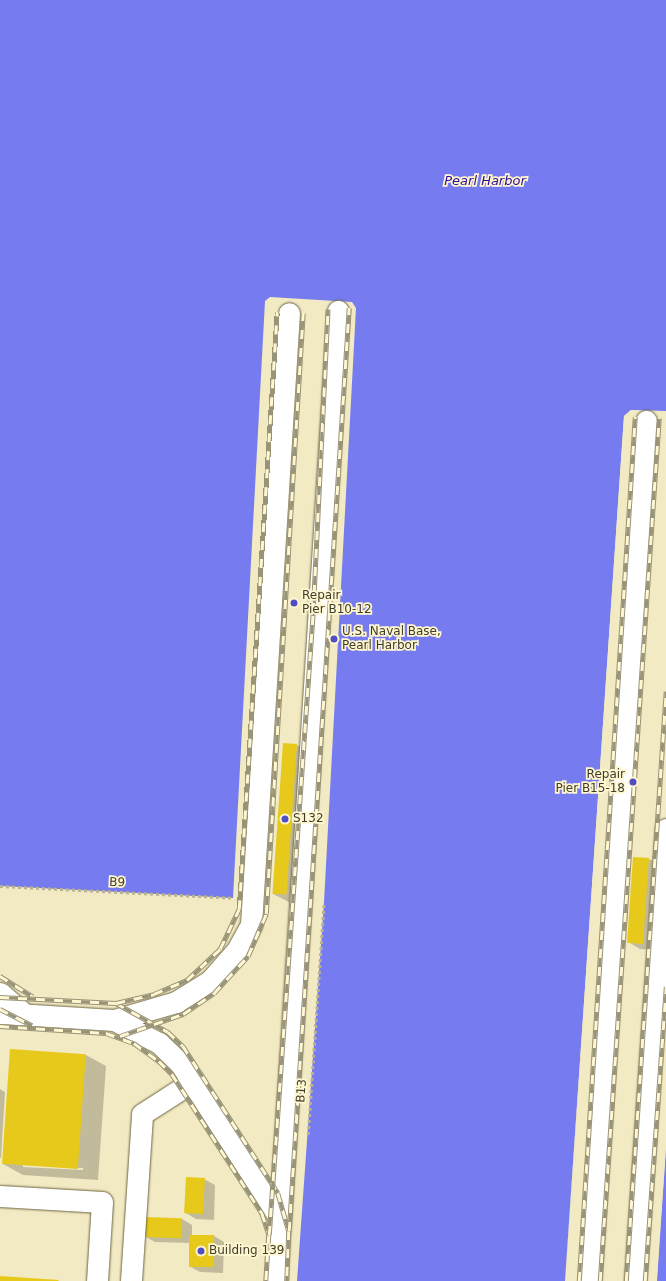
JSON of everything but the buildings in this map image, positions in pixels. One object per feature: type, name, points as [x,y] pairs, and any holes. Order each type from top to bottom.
[{"type":"lane","points":[[276,1281],[338,310]]},
{"type":"lane","points":[[0,1012],[114,1020],[176,1002],[210,980],[237,950],[251,925],[289,313]]},
{"type":"lane","points":[[590,1281],[646,421]]},
{"type":"lane","points":[[635,1281],[666,829]]},
{"type":"lane","points":[[0,993],[24,1014]]},
{"type":"lane","points":[[114,1020],[159,1043],[180,1063],[280,1219]]},
{"type":"lane","points":[[131,1281],[142,1114],[192,1082]]},
{"type":"lane","points":[[0,1196],[102,1202],[97,1281]]},
{"type":"path","name":"B9","points":[[0,886],[233,898]]},
{"type":"path","name":"B13","points":[[307,1139],[324,902]]},
{"type":"water","name":"Pearl Harbor","points":[[0,0],[666,0],[666,411],[631,410],[624,416],[565,1281],[297,1281],[324,902],[356,308],[352,302],[270,297],[265,301],[233,898],[0,886]]},
{"type":"water","points":[[666,1148],[666,1281],[657,1281]]},
{"type":"pier","points":[[631,410],[666,413],[632,412],[626,417],[565,1281],[624,416]]},
{"type":"pier","points":[[663,1146],[666,1146],[657,1281],[654,1280]]},
{"type":"railway","points":[[289,1231],[349,308]]},
{"type":"railway","points":[[269,1235],[313,612],[328,309]]},
{"type":"railway","points":[[116,1003],[154,994],[187,980],[220,949],[239,909],[277,312]]},
{"type":"railway","points":[[120,1036],[183,1014],[214,993],[248,956],[266,914],[303,313]]},
{"type":"railway","points":[[579,1281],[635,417]]},
{"type":"railway","points":[[600,1281],[659,418]]},
{"type":"railway","points":[[626,1281],[666,691]]},
{"type":"railway","points":[[0,976],[33,997]]},
{"type":"railway","points":[[645,1281],[666,987]]},
{"type":"railway","points":[[0,997],[116,1003],[168,1032],[183,1046],[278,1193],[289,1231],[287,1281]]},
{"type":"railway","points":[[0,1009],[32,1025]]},
{"type":"railway","points":[[0,1026],[106,1033],[134,1043],[159,1061],[172,1074],[262,1213],[269,1235],[266,1281]]},
{"type":"place","name":"Repair Pier B10-12","points":[[294,603]]},
{"type":"place","name":"U.S. Naval Base, Pearl Harbor","points":[[334,639]]},
{"type":"place","name":"Repair Pier B15-18","points":[[633,782]]},
{"type":"place","name":"S132","points":[[285,819]]},
{"type":"place","name":"Building 139","points":[[201,1251]]}]
